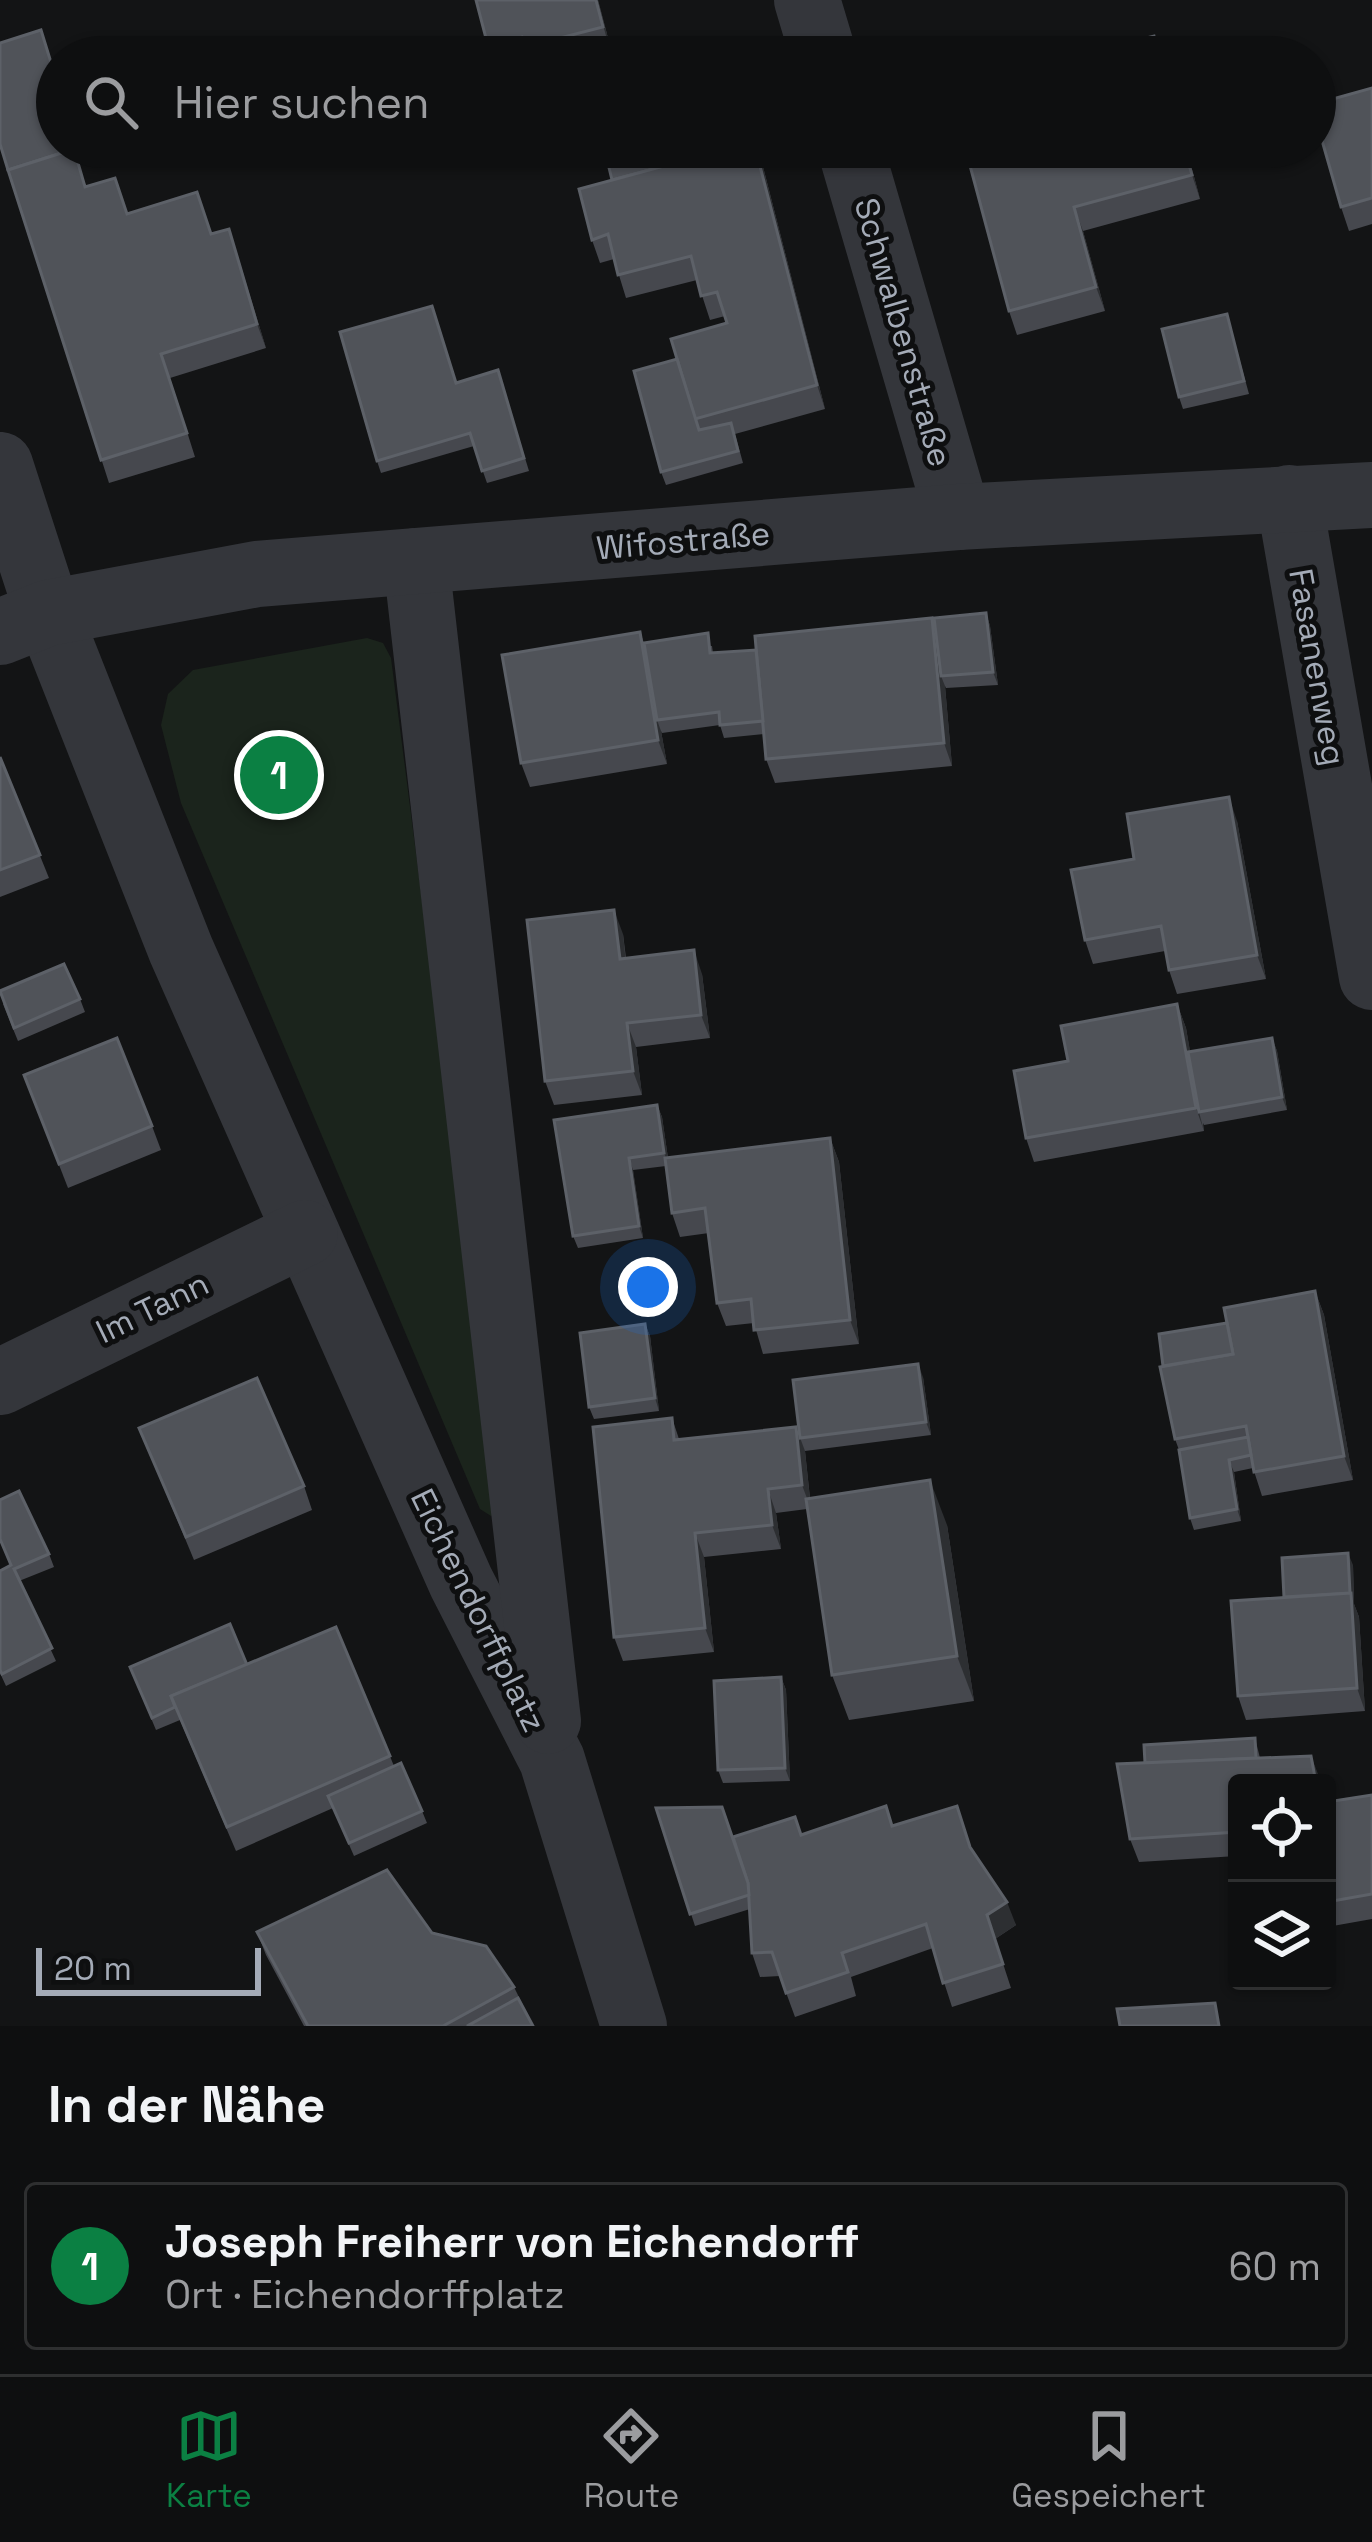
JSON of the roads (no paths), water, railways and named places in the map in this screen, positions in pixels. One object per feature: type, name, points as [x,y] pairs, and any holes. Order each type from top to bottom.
[{"type":"street","points":[[807,0],[818,36]]},
{"type":"street","name":"Schwalbenstraße","points":[[856,168],[958,518]]},
{"type":"street","name":"Eichendorffplatz","points":[[0,465],[24,622],[181,950],[460,1582],[552,1760]]},
{"type":"street","name":"Wifostraße","points":[[24,622],[256,574],[958,518],[1372,495]]},
{"type":"street","name":"Fasanenweg","points":[[1289,499],[1372,977]]},
{"type":"street","name":"Eichendorffplatz","points":[[416,561],[552,1760]]},
{"type":"street","name":"Im Tann","points":[[0,1382],[305,1233]]},
{"type":"street","points":[[552,1760],[634,2026]]},
{"type":"place","name":"Joseph Freiherr von Eichendorff","points":[[279,775]]}]
